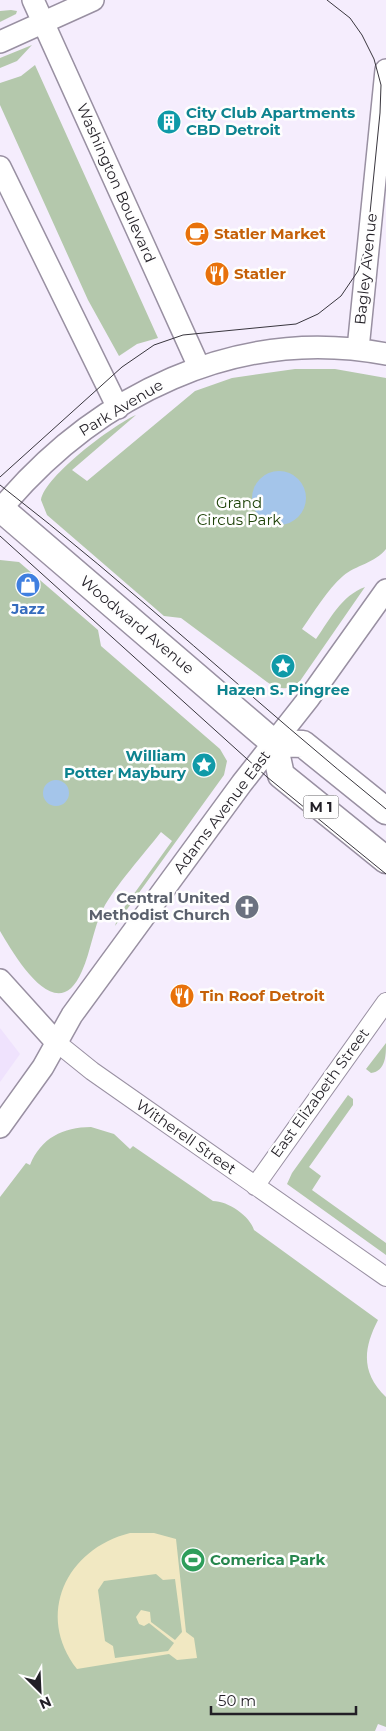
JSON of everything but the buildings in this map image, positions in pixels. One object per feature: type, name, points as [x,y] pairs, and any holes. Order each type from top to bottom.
[{"type":"main road","name":"Woodward Avenue","points":[[0,509],[274,743]]},
{"type":"main road","name":"M 1","points":[[386,811],[303,744],[274,743],[281,775],[386,860]]},
{"type":"street","name":"Washington Boulevard","points":[[33,0],[199,367]]},
{"type":"street","points":[[0,42],[93,0]]},
{"type":"street","name":"Bagley Avenue","points":[[358,349],[386,70]]},
{"type":"street","points":[[0,166],[118,408]]},
{"type":"street","name":"Park Avenue","points":[[0,509],[76,435],[148,388],[199,367],[234,357],[295,348],[358,349],[386,354]]},
{"type":"street","name":"Adams Avenue East","points":[[0,1128],[43,1066],[72,1014],[242,783],[309,698],[386,590]]},
{"type":"street","name":"Witherell Street","points":[[0,980],[56,1042],[83,1064],[386,1277]]},
{"type":"street","name":"East Elizabeth Street","points":[[254,1186],[386,1002]]},
{"type":"shaded area","points":[[0,1028],[20,1054],[0,1082]]},
{"type":"green space","points":[[0,11],[17,11],[16,14],[0,22]]},
{"type":"green space","points":[[32,45],[17,61],[0,68],[0,58]]},
{"type":"green space","points":[[35,65],[158,338],[137,344],[119,356],[88,300],[0,105],[0,83],[21,76]]},
{"type":"green space","name":"Grand Circus Park","points":[[295,369],[335,369],[386,378],[386,549],[376,558],[343,576],[321,601],[302,629],[316,639],[343,602],[349,596],[365,587],[300,681],[287,688],[280,688],[267,682],[181,618],[164,616],[47,515],[41,500],[45,490],[54,478],[81,452],[112,429],[136,415],[72,470],[87,481],[195,391],[232,378]]},
{"type":"green space","points":[[0,560],[19,562],[98,630],[101,646],[220,749],[227,761],[224,775],[115,926],[118,916],[172,841],[161,832],[115,890],[103,909],[82,971],[72,987],[61,993],[49,991],[37,982],[26,970],[0,931]]},
{"type":"green space","points":[[386,1043],[382,1066],[376,1072],[371,1073],[366,1069]]},
{"type":"green space","points":[[348,1095],[353,1099],[353,1105],[309,1167],[321,1176],[312,1190],[386,1243],[386,1255],[287,1184],[292,1173]]},
{"type":"green space","name":"Comerica Park","points":[[91,1127],[114,1134],[130,1149],[133,1146],[213,1201],[232,1206],[238,1210],[252,1225],[254,1230],[378,1320],[369,1341],[367,1360],[372,1379],[386,1397],[386,1727],[378,1724],[375,1731],[0,1731],[0,1197],[26,1163],[30,1165],[40,1148],[47,1141],[71,1129]]},
{"type":"sand","points":[[130,1533],[154,1533],[176,1539],[186,1632],[194,1638],[197,1658],[177,1660],[169,1654],[77,1669],[65,1648],[59,1627],[58,1606],[64,1587],[74,1569],[89,1553],[108,1541]],"holes":[[[156,1574],[163,1580],[175,1579],[182,1632],[175,1640],[151,1622],[150,1612],[141,1610],[136,1617],[139,1624],[144,1626],[149,1623],[174,1643],[168,1651],[115,1658],[113,1646],[105,1641],[98,1590],[104,1581]]]},
{"type":"water","points":[[274,471],[284,471],[294,475],[302,483],[306,498],[302,513],[294,521],[284,525],[274,525],[264,521],[256,513],[252,503],[252,493],[256,483],[264,475]]},
{"type":"water","points":[[56,780],[65,784],[69,793],[65,802],[56,806],[47,802],[43,793],[47,784]]},
{"type":"tram line","points":[[0,477],[122,367],[154,345],[183,335],[296,324],[318,314],[341,296],[358,271],[367,243],[381,85],[374,59],[362,35],[350,18],[327,0]]},
{"type":"tram line","points":[[0,485],[98,564],[386,809]]},
{"type":"tram line","points":[[0,536],[267,777],[386,874]]},
{"type":"place","name":"City Club Apartments CBD Detroit","points":[[169,122]]},
{"type":"place","name":"Statler Market","points":[[197,234]]},
{"type":"place","name":"Statler","points":[[217,274]]},
{"type":"place","name":"Jazz","points":[[28,585]]},
{"type":"place","name":"Hazen S. Pingree","points":[[283,666]]},
{"type":"place","name":"William Potter Maybury","points":[[204,765]]},
{"type":"place","name":"Central United Methodist Church","points":[[247,907]]},
{"type":"place","name":"Tin Roof Detroit","points":[[182,996]]},
{"type":"place","name":"Comerica Park","points":[[193,1560]]}]
